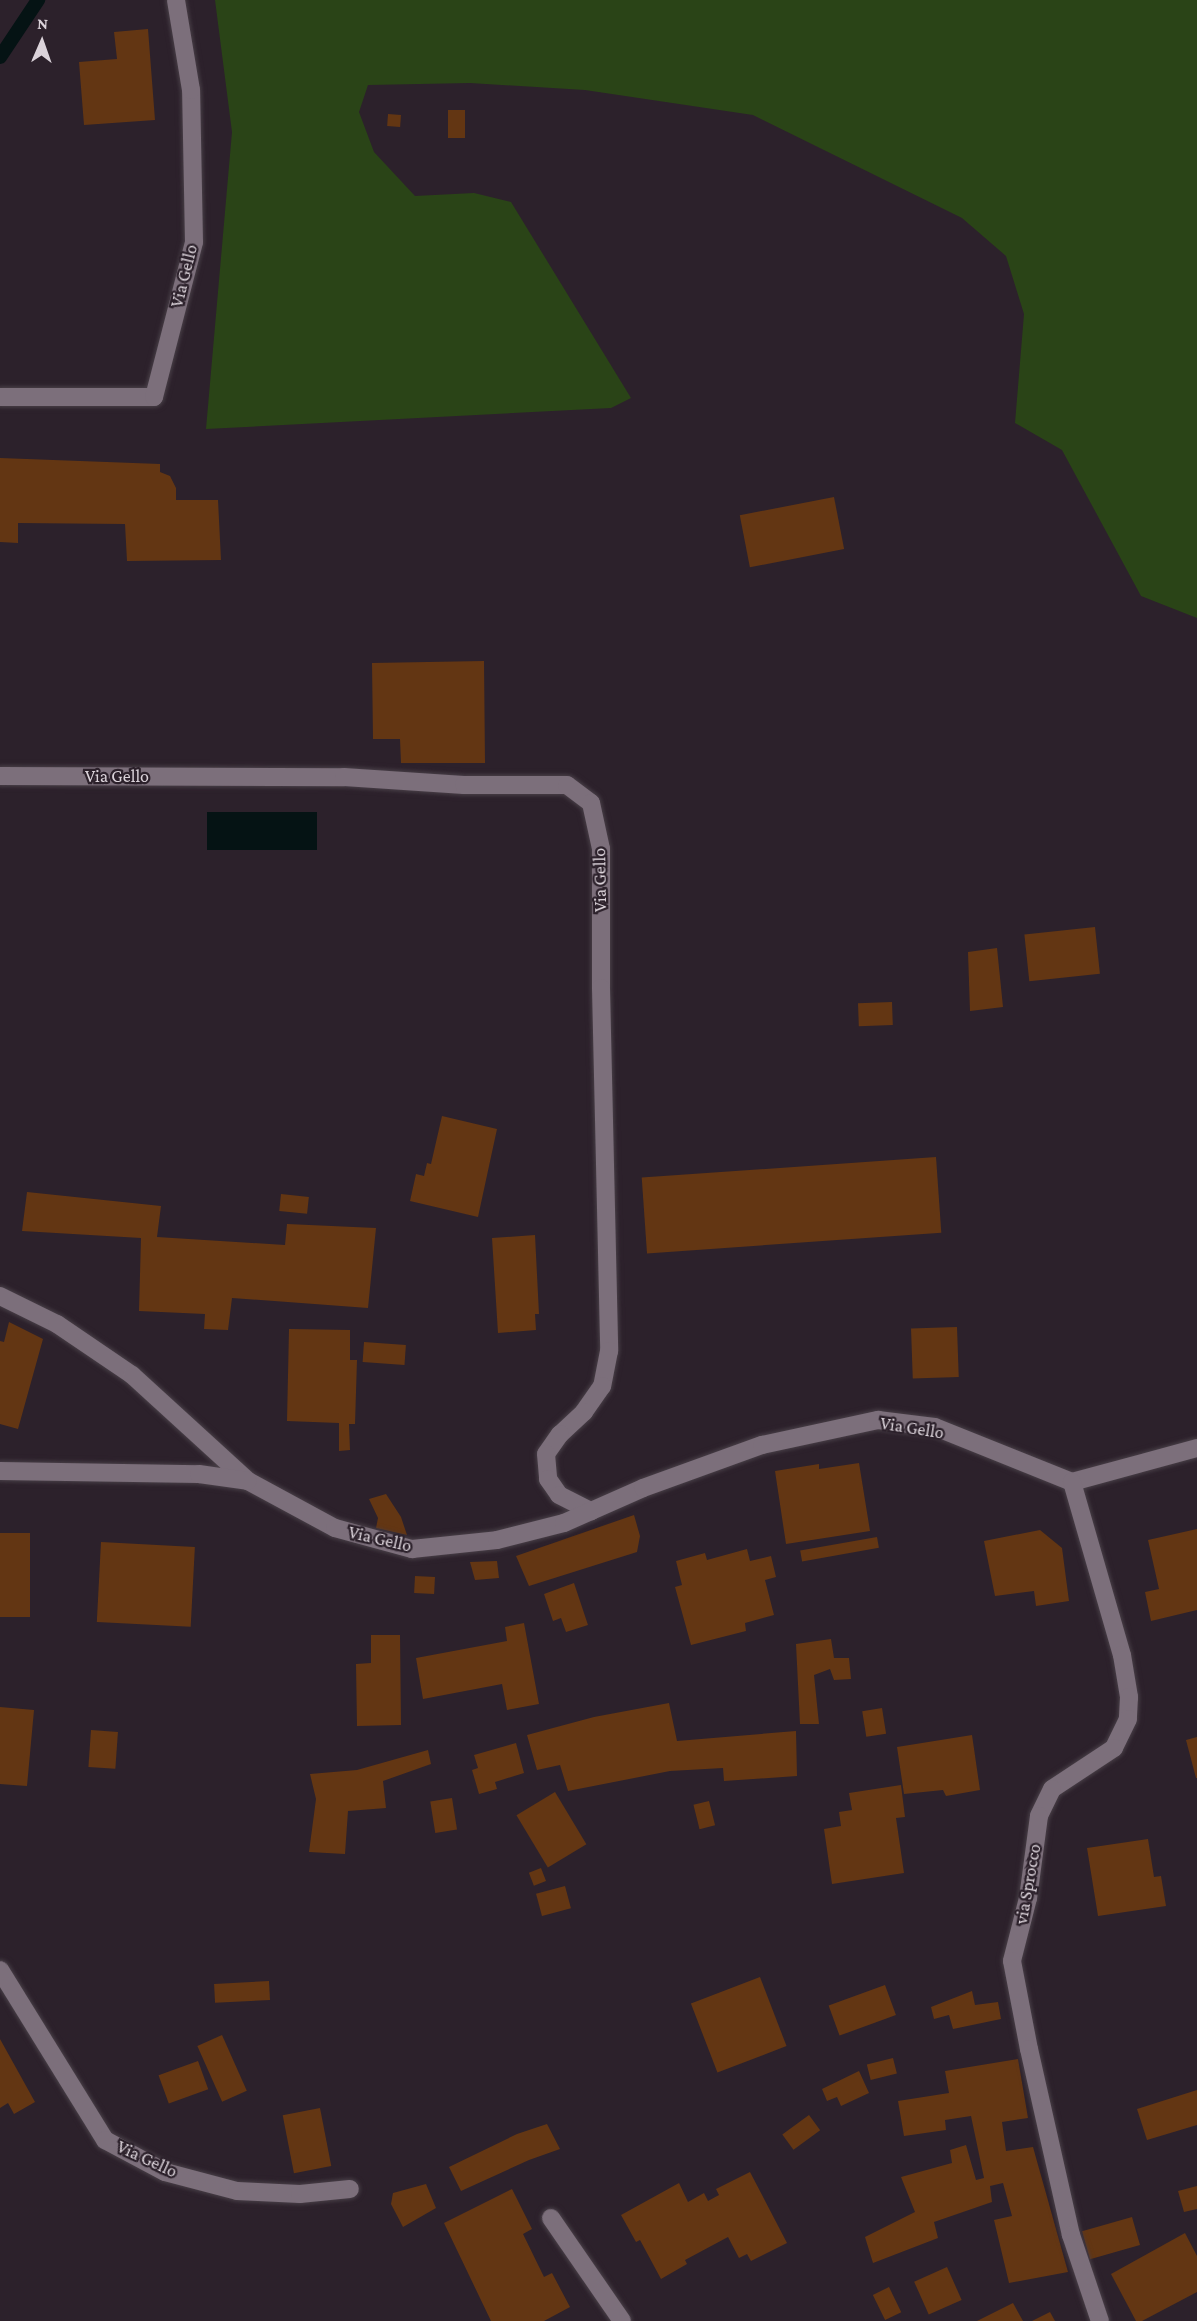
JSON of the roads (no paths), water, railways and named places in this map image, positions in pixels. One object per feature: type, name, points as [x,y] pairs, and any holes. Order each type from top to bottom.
[{"type":"street","name":"Via Gello","points":[[0,397],[154,397],[194,242],[191,90],[176,0]]},
{"type":"street","name":"Via Gello","points":[[0,776],[344,777],[464,785],[567,785],[591,803],[601,849],[603,1140],[609,1351],[602,1386],[584,1412],[560,1434],[546,1455],[548,1479],[559,1495],[591,1511]]},
{"type":"street","name":"Via Gello","points":[[0,1296],[57,1324],[132,1375],[248,1480],[335,1528],[412,1549],[497,1540],[564,1523],[643,1488],[762,1444],[878,1420],[935,1427],[1072,1482]]},
{"type":"street","points":[[1072,1482],[1197,1448]]},
{"type":"street","name":"Via Gello","points":[[0,1471],[199,1474],[248,1480]]},
{"type":"street","name":"via Sprocco","points":[[1072,1482],[1122,1655],[1129,1697],[1128,1719],[1114,1748],[1052,1789],[1039,1816],[1028,1898],[1012,1961],[1029,2049],[1071,2235],[1100,2321]]},
{"type":"street","name":"Via Gello","points":[[0,1970],[105,2140],[165,2172],[237,2191],[300,2194],[350,2189]]},
{"type":"street","points":[[551,2218],[622,2321]]},
{"type":"waterway","points":[[0,57],[38,0]]}]
